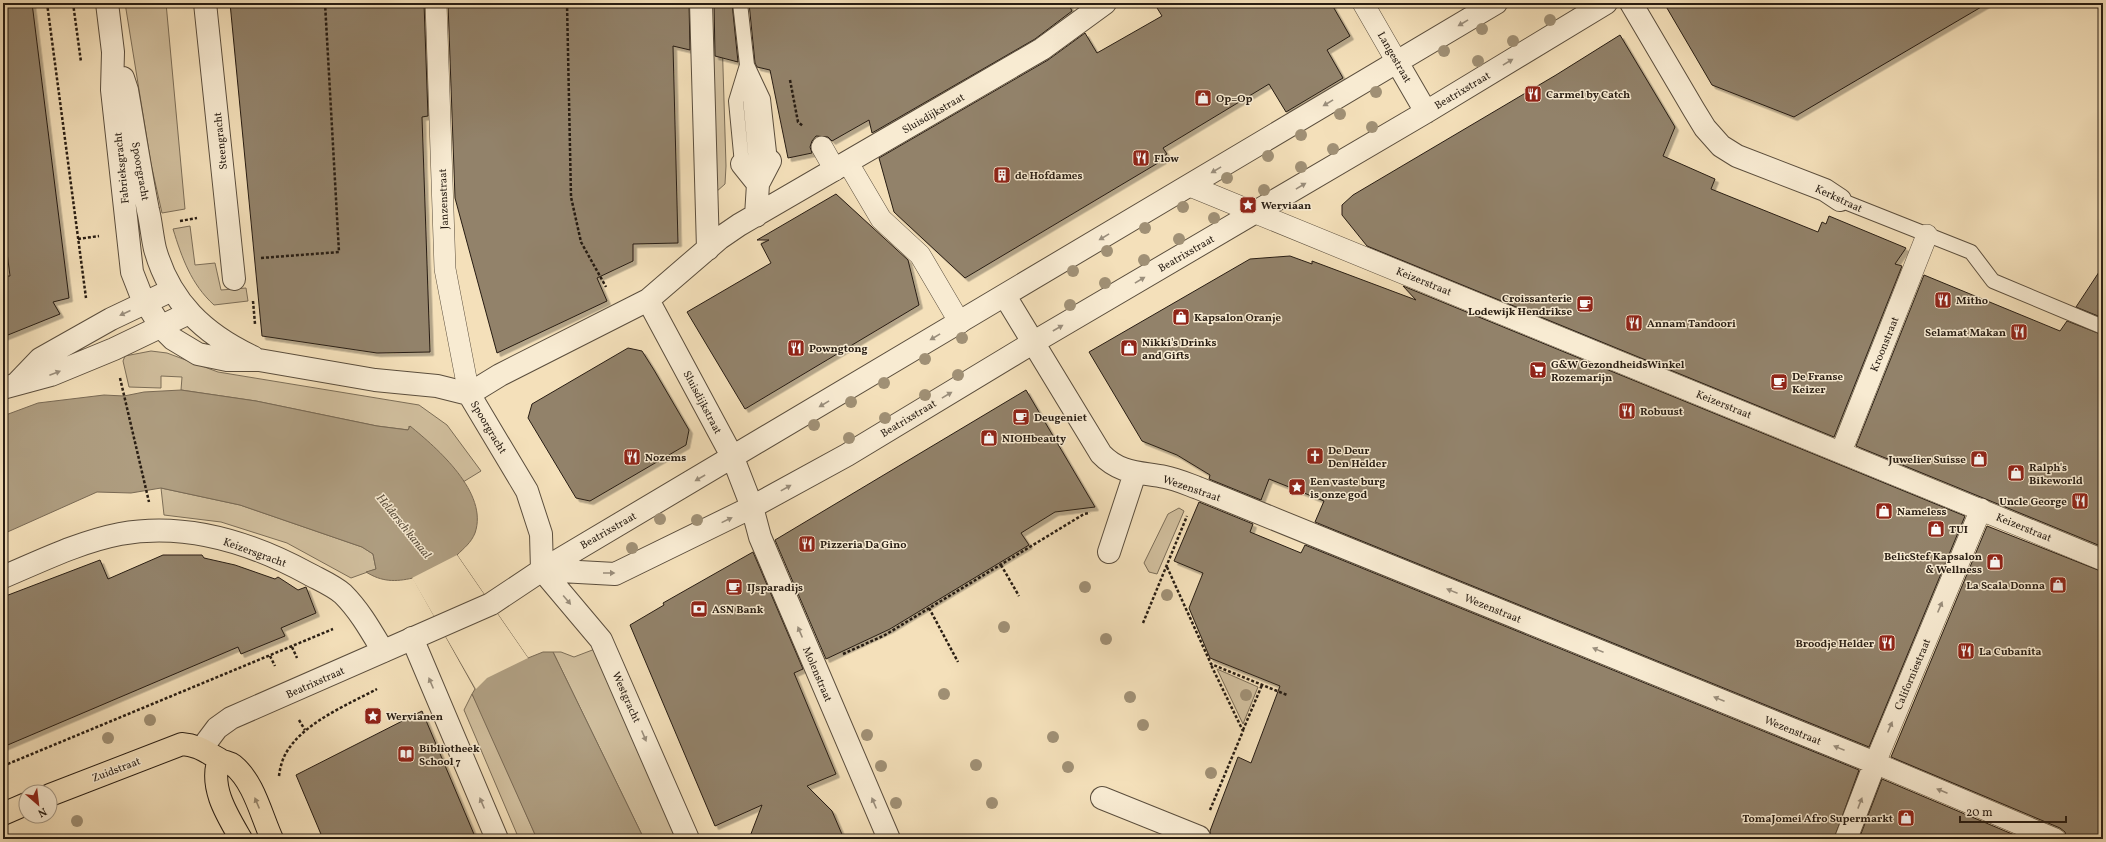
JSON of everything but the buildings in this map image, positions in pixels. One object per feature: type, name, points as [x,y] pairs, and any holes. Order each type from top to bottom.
[{"type":"main road","name":"Zuidstraat","points":[[58,793],[201,750]]},
{"type":"main road","points":[[201,750],[215,770],[216,786],[241,839]]},
{"type":"main road","points":[[201,750],[232,764],[243,776],[272,839]]},
{"type":"main road","points":[[3,814],[18,807]]},
{"type":"street","name":"Fabrieksgracht","points":[[107,3],[113,52],[112,90],[132,272],[146,304],[161,326]]},
{"type":"street","name":"Steengracht","points":[[205,3],[233,271]]},
{"type":"street","name":"Janzenstraat","points":[[436,3],[445,269],[469,394]]},
{"type":"street","points":[[701,3],[708,249]]},
{"type":"street","name":"Sluisdijkstraat","points":[[469,394],[500,375],[648,300],[720,238],[1042,49],[1106,3]]},
{"type":"street","name":"Langestraat","points":[[1363,3],[1426,112]]},
{"type":"street","name":"Beatrixstraat","points":[[201,750],[217,728],[231,718],[491,604],[602,533],[733,458],[1496,3]]},
{"type":"street","name":"Beatrixstraat","points":[[542,570],[615,574],[752,507],[847,455],[1034,342],[1426,112],[1606,3]]},
{"type":"street","name":"Kerkstraat","points":[[1631,3],[1705,128],[1721,146],[1737,156],[1825,190],[1840,200]]},
{"type":"street","name":"Spoorgracht","points":[[113,52],[127,90],[155,247],[165,277],[172,290],[189,313],[208,330],[229,346],[259,360]]},
{"type":"street","points":[[822,147],[842,167],[881,220],[920,255],[960,322]]},
{"type":"street","points":[[756,163],[758,184],[756,216]]},
{"type":"street","points":[[1190,186],[1256,212]]},
{"type":"street","name":"Keizerstraat","points":[[1256,212],[2103,560]]},
{"type":"street","name":"Kroonstraat","points":[[1841,452],[1927,235]]},
{"type":"street","points":[[10,385],[40,359],[90,331],[172,290]]},
{"type":"street","name":"Wezenstraat","points":[[1005,296],[1101,454],[1110,463],[1135,473],[1167,477],[1198,488],[1875,763],[2056,839]]},
{"type":"street","name":"Sluisdijkstraat","points":[[648,300],[733,458],[752,507]]},
{"type":"street","points":[[10,385],[51,375],[189,313]]},
{"type":"street","name":"Spoorgracht","points":[[161,326],[173,339],[198,354],[227,360],[259,360],[375,380],[437,386],[469,394],[527,491],[541,534],[542,570]]},
{"type":"street","points":[[1109,552],[1135,473]]},
{"type":"street","name":"Molenstraat","points":[[752,507],[760,537],[889,839]]},
{"type":"street","name":"Californiestraat","points":[[1846,839],[1875,763],[1981,510]]},
{"type":"street","name":"Keizersgracht","points":[[3,577],[86,542],[120,534],[155,530],[204,535],[239,544],[292,565],[342,593],[362,616],[383,651]]},
{"type":"street","name":"Westgracht","points":[[542,570],[601,640],[688,839]]},
{"type":"street","points":[[412,638],[497,839]]},
{"type":"street","points":[[1102,798],[1201,838]]},
{"type":"lane","points":[[740,3],[747,65],[763,99],[756,163]]},
{"type":"lane","points":[[747,65],[736,101],[756,163]]},
{"type":"lane","name":"Kerkstraat","points":[[1840,200],[1971,252],[1993,281],[2103,327]]},
{"type":"path","points":[[47,3],[90,331]]},
{"type":"path","points":[[233,271],[339,252],[325,3]]},
{"type":"path","points":[[567,3],[571,196],[581,242],[620,314]]},
{"type":"path","points":[[790,80],[798,122]]},
{"type":"path","points":[[78,239],[104,236]]},
{"type":"path","points":[[233,271],[251,285],[259,360]]},
{"type":"path","points":[[121,384],[148,498]]},
{"type":"path","points":[[1143,623],[1198,488]]},
{"type":"path","points":[[815,666],[885,635],[1084,514],[1124,508]]},
{"type":"path","points":[[1001,565],[1019,596]]},
{"type":"path","points":[[1167,567],[1243,731]]},
{"type":"path","points":[[929,608],[958,662]]},
{"type":"path","points":[[3,766],[270,656],[362,616]]},
{"type":"path","points":[[1211,664],[1287,695]]},
{"type":"path","points":[[1201,838],[1262,684]]},
{"type":"path","points":[[278,778],[282,760],[287,751],[304,730]]},
{"type":"shaded area","points":[[125,3],[166,3],[185,209],[162,213],[151,164]]},
{"type":"shaded area","points":[[711,3],[721,3],[726,166],[725,184],[716,192]]},
{"type":"shaded area","points":[[190,226],[195,265],[215,263],[221,290],[246,288],[248,301],[214,305],[199,288],[188,270],[173,229]]},
{"type":"shaded area","points":[[151,351],[167,353],[218,372],[419,405],[447,425],[481,471],[463,482],[453,468],[409,426],[409,430],[377,426],[256,401],[181,390],[182,377],[161,376],[161,388],[129,387],[123,361],[125,356]]},
{"type":"shaded area","points":[[161,488],[240,505],[362,547],[373,554],[376,569],[351,578],[287,543],[221,522],[164,515]]},
{"type":"shaded area","points":[[1179,508],[1184,511],[1157,574],[1149,572],[1144,563],[1168,514]]},
{"type":"shaded area","points":[[595,649],[677,839],[644,839],[553,652],[561,652],[574,657]]},
{"type":"shaded area","points":[[1217,669],[1258,687],[1243,724]]},
{"type":"shaded area","points":[[472,694],[482,713],[537,839],[519,839],[464,710]]},
{"type":"water","name":"Heldersch kanaal","points":[[181,390],[256,401],[377,426],[408,430],[410,426],[434,446],[458,473],[468,487],[475,502],[477,518],[475,533],[469,543],[457,555],[528,658],[543,652],[553,652],[644,839],[537,839],[472,694],[475,689],[413,578],[389,580],[378,578],[366,572],[376,569],[373,554],[362,547],[240,505],[161,488],[131,493],[97,492],[3,534],[3,416],[38,403],[104,395],[124,396],[144,392]]},
{"type":"pier","points":[[457,555],[528,658],[487,678],[476,689],[412,578]]},
{"type":"place","name":"Carmel by Catch","points":[[1533,94]]},
{"type":"place","name":"Op=Op","points":[[1203,98]]},
{"type":"place","name":"Flow","points":[[1141,158]]},
{"type":"place","name":"de Hofdames","points":[[1002,175]]},
{"type":"place","name":"Werviaan","points":[[1248,205]]},
{"type":"place","name":"Mitho","points":[[1943,300]]},
{"type":"place","name":"Croissanterie Lodewijk Hendrikse","points":[[1585,304]]},
{"type":"place","name":"Kapsalon Oranje","points":[[1181,317]]},
{"type":"place","name":"Annam Tandoori","points":[[1634,323]]},
{"type":"place","name":"Selamat Makan","points":[[2019,332]]},
{"type":"place","name":"Powngtong","points":[[796,348]]},
{"type":"place","name":"Nikki's Drinks and Gifts","points":[[1129,348]]},
{"type":"place","name":"G&W GezondheidsWinkel Rozemarijn","points":[[1538,370]]},
{"type":"place","name":"De Franse Keizer","points":[[1779,382]]},
{"type":"place","name":"Robuust","points":[[1627,411]]},
{"type":"place","name":"Deugeniet","points":[[1021,417]]},
{"type":"place","name":"NIOHbeauty","points":[[989,438]]},
{"type":"place","name":"De Deur Den Helder","points":[[1315,456]]},
{"type":"place","name":"Nozems","points":[[632,457]]},
{"type":"place","name":"Juwelier Suisse","points":[[1979,459]]},
{"type":"place","name":"Ralph's Bikeworld","points":[[2016,473]]},
{"type":"place","name":"Een vaste burg is onze god","points":[[1297,487]]},
{"type":"place","name":"Uncle George","points":[[2080,501]]},
{"type":"place","name":"Nameless","points":[[1884,511]]},
{"type":"place","name":"TUI","points":[[1936,529]]},
{"type":"place","name":"Pizzeria Da Gino","points":[[807,544]]},
{"type":"place","name":"BelicStef Kapsalon & Wellness","points":[[1995,562]]},
{"type":"place","name":"La Scala Donna","points":[[2058,585]]},
{"type":"place","name":"IJsparadijs","points":[[734,587]]},
{"type":"place","name":"ASN Bank","points":[[699,609]]},
{"type":"place","name":"Broodje Helder","points":[[1887,643]]},
{"type":"place","name":"La Cubanita","points":[[1966,651]]},
{"type":"place","name":"Wervianen","points":[[373,716]]},
{"type":"place","name":"Bibliotheek School 7","points":[[406,754]]},
{"type":"place","name":"TomaJomei Afro Supermarkt","points":[[1906,818]]}]
